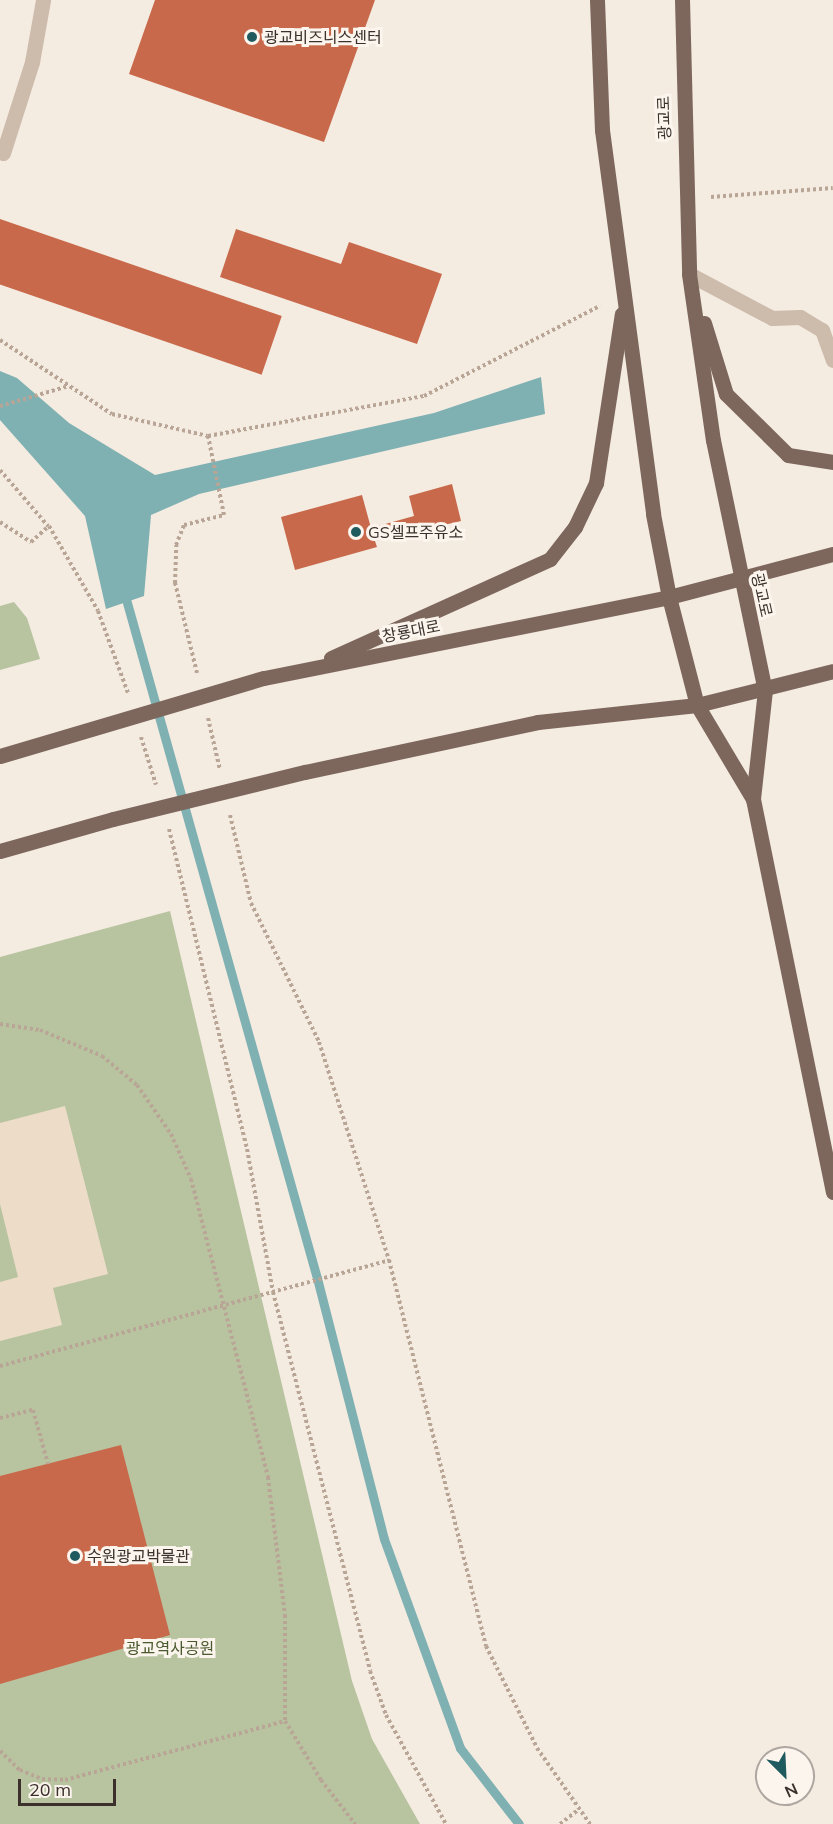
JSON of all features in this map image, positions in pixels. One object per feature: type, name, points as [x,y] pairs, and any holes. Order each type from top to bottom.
[{"type":"main road","points":[[597,0],[602,130],[653,513],[669,597],[697,705],[753,799]]},
{"type":"main road","name":"광교로","points":[[682,0],[689,274],[740,582],[765,690],[753,799],[833,1192]]},
{"type":"main road","points":[[689,274],[726,394],[788,454],[833,462]]},
{"type":"main road","points":[[307,669],[550,559],[575,527],[596,483],[624,293]]},
{"type":"main road","name":"창룡대로","points":[[0,756],[264,678],[740,582],[833,554]]},
{"type":"main road","points":[[0,851],[112,819],[305,772],[538,722],[697,705],[765,690],[833,671]]},
{"type":"lane","points":[[3,153],[32,62],[42,0]]},
{"type":"lane","points":[[689,274],[772,318],[800,317],[822,330],[833,360]]},
{"type":"path","points":[[686,198],[833,188]]},
{"type":"path","points":[[0,340],[112,414],[208,436],[424,396],[624,293]]},
{"type":"path","points":[[0,406],[70,386]]},
{"type":"path","points":[[200,684],[175,583],[176,545],[184,525],[224,515],[208,436]]},
{"type":"path","points":[[0,470],[49,526],[98,611],[132,705]]},
{"type":"path","points":[[0,522],[31,542],[49,526]]},
{"type":"path","points":[[205,707],[221,775]]},
{"type":"path","points":[[138,727],[158,793]]},
{"type":"path","points":[[229,809],[251,903],[319,1042],[389,1260],[486,1646],[514,1706],[578,1810],[590,1824]]},
{"type":"path","points":[[168,826],[237,1105],[273,1292],[370,1671],[386,1715],[446,1824]]},
{"type":"path","points":[[0,1024],[40,1030],[102,1056],[137,1086],[171,1134],[190,1179],[268,1477],[285,1615],[285,1721],[321,1780],[355,1824]]},
{"type":"path","points":[[0,1366],[389,1260]]},
{"type":"path","points":[[0,1418],[33,1410],[48,1464]]},
{"type":"path","points":[[0,1751],[20,1770],[42,1779],[65,1780],[285,1721]]},
{"type":"path","points":[[560,1824],[578,1810]]},
{"type":"green space","points":[[14,602],[27,618],[40,659],[0,670],[0,606]]},
{"type":"green space","name":"광교역사공원","points":[[170,911],[352,1681],[372,1739],[420,1824],[0,1824],[0,957]]},
{"type":"shaded area","points":[[65,1106],[108,1274],[53,1288],[62,1325],[0,1341],[0,1282],[18,1277],[0,1204],[0,1123]]},
{"type":"water","points":[[0,371],[17,378],[69,423],[155,475],[434,413],[541,377],[545,414],[199,494],[151,515],[144,596],[106,609],[85,516],[0,420]]},
{"type":"building","name":"광교비즈니스센터","points":[[155,0],[375,0],[324,142],[129,74]]},
{"type":"building","points":[[0,219],[282,316],[262,375],[0,285]]},
{"type":"building","points":[[236,229],[341,264],[349,242],[442,274],[417,344],[220,277]]},
{"type":"building","points":[[452,484],[461,521],[375,541],[377,547],[295,570],[281,517],[362,495],[371,528],[414,516],[409,496]]},
{"type":"building","name":"수원광교박물관","points":[[121,1445],[170,1635],[0,1684],[0,1476]]},
{"type":"waterway","points":[[124,592],[317,1278],[384,1539],[460,1748],[519,1824]]},
{"type":"place","name":"광교비즈니스센터","points":[[252,37]]},
{"type":"place","name":"GS셀프주유소","points":[[356,532]]},
{"type":"place","name":"수원광교박물관","points":[[75,1556]]}]
